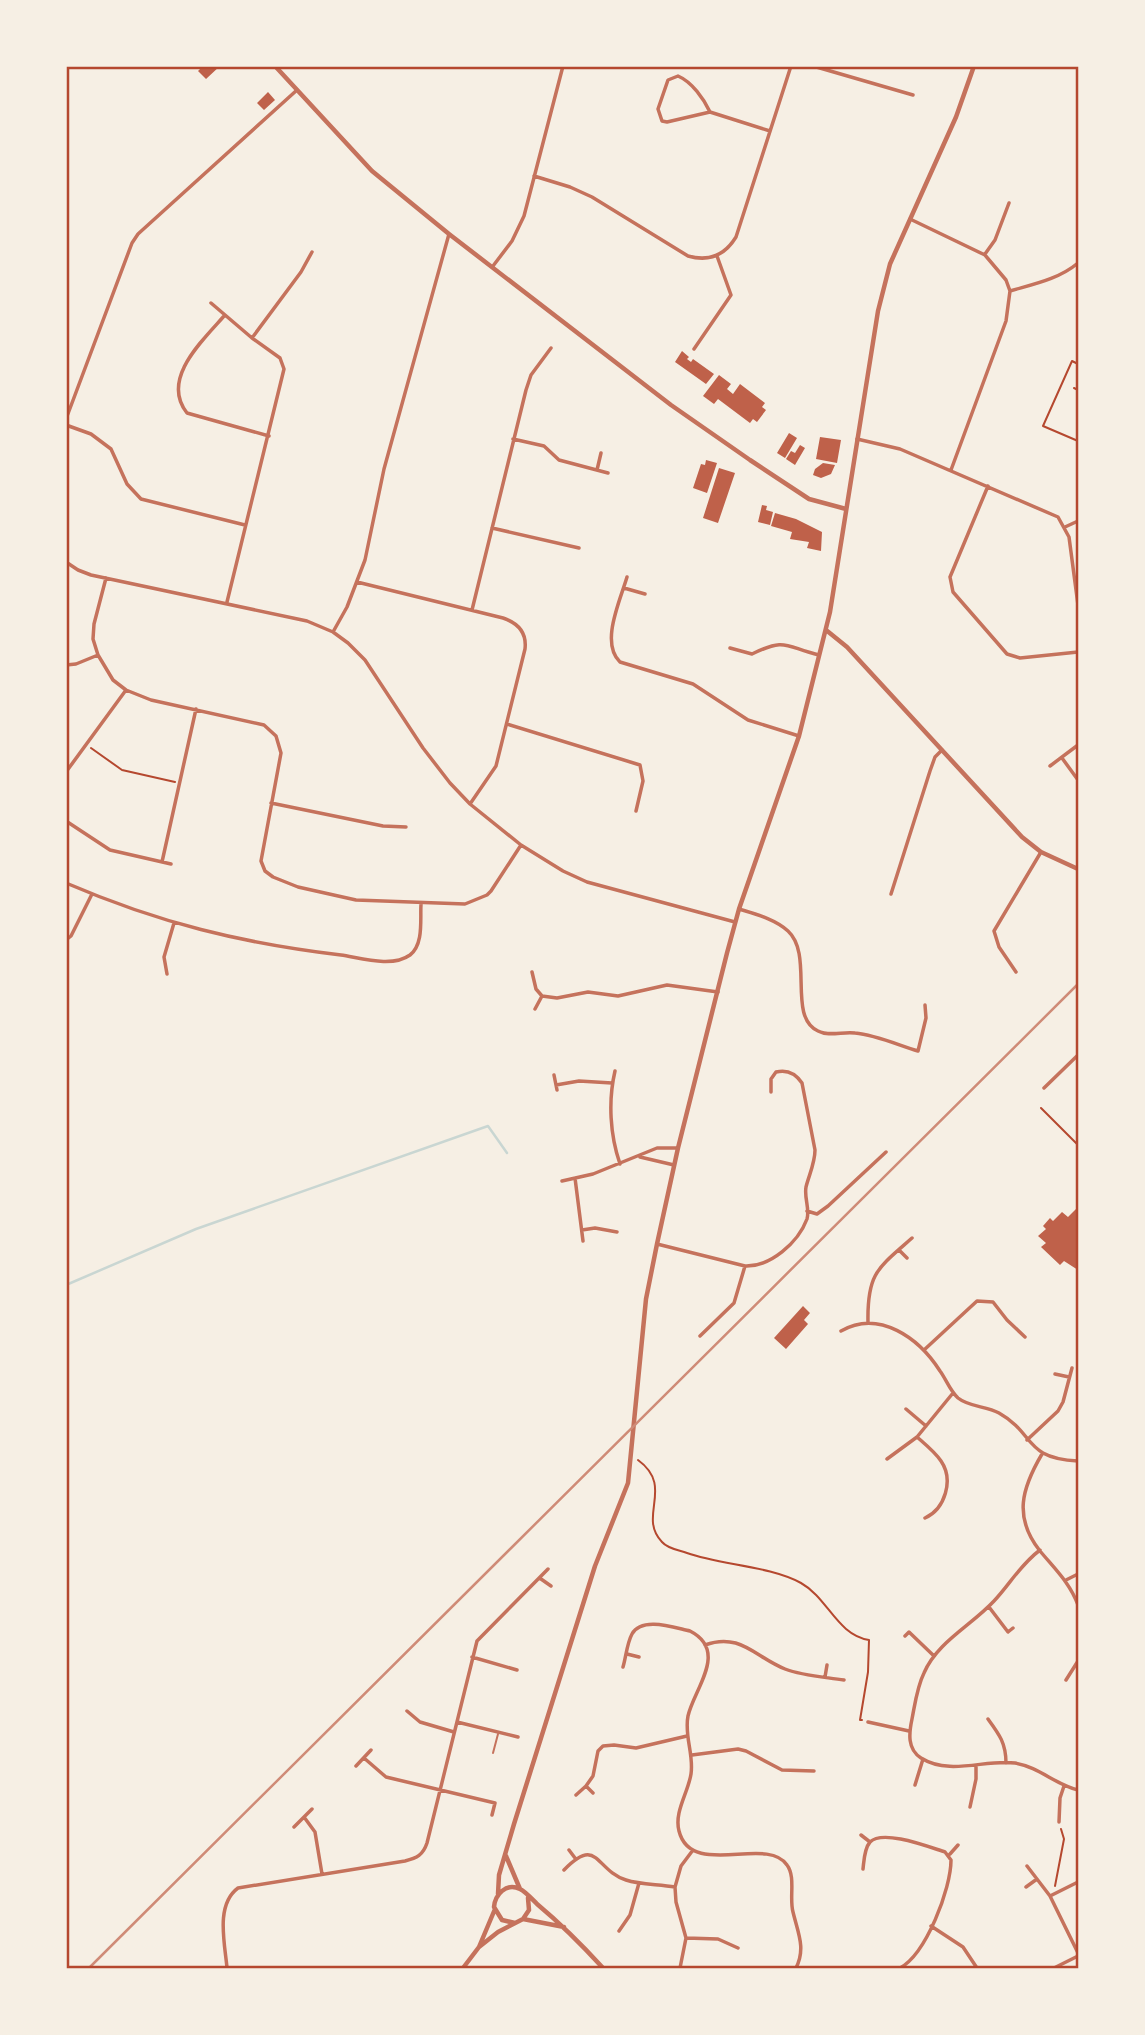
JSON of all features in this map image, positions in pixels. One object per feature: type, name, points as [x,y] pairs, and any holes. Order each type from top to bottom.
[{"type":"street","points":[[275,66],[372,171],[449,234],[671,405],[750,460],[809,499],[846,509]]},
{"type":"street","points":[[493,266],[512,241],[524,216],[563,66]]},
{"type":"street","points":[[534,176],[592,197],[688,256],[706,259],[717,256],[724,253],[736,237],[791,66]]},
{"type":"street","points":[[813,66],[913,95]]},
{"type":"street","points":[[463,1969],[479,1947],[495,1909],[499,1875],[595,1566],[626,1490],[646,1299],[657,1244],[678,1148],[735,922],[799,736],[820,655],[882,291],[890,264],[959,111],[974,66]]},
{"type":"street","points":[[710,112],[706,102],[686,80],[678,76],[668,80],[658,109],[662,121],[710,112],[770,131]]},
{"type":"street","points":[[66,419],[132,243],[138,234],[297,90]]},
{"type":"street","points":[[985,255],[995,240],[1009,203]]},
{"type":"street","points":[[910,219],[985,255],[1006,280],[1010,291],[1006,321],[951,470]]},
{"type":"street","points":[[333,632],[357,582],[372,533],[384,469],[449,234]]},
{"type":"street","points":[[252,338],[301,272],[312,252]]},
{"type":"street","points":[[694,349],[731,295],[717,256]]},
{"type":"street","points":[[1010,291],[1067,272],[1079,262]]},
{"type":"street","points":[[212,303],[280,358],[284,369],[227,603]]},
{"type":"street","points":[[225,315],[184,365],[176,391],[178,403],[187,413],[269,436]]},
{"type":"street","points":[[471,610],[531,375],[551,348]]},
{"type":"street","points":[[66,425],[91,434],[111,449],[127,484],[141,499],[245,525]]},
{"type":"street","points":[[513,439],[544,446],[559,460],[608,473]]},
{"type":"street","points":[[857,439],[891,445],[1058,517],[1069,537],[1079,604]]},
{"type":"street","points":[[597,470],[601,453]]},
{"type":"street","points":[[988,486],[950,577],[953,592],[1007,654],[1020,658],[1079,652]]},
{"type":"street","points":[[1065,527],[1079,521]]},
{"type":"street","points":[[492,528],[579,548]]},
{"type":"street","points":[[66,562],[78,570],[106,578],[306,621],[333,632],[365,660],[423,748],[470,804],[521,845],[563,871],[587,882],[735,922]]},
{"type":"street","points":[[627,577],[610,643],[620,662],[693,684],[748,720],[799,736]]},
{"type":"street","points":[[106,578],[94,624],[93,639],[98,655],[113,680],[126,690],[151,699],[264,725],[276,736],[281,753],[261,861],[265,871],[273,877],[298,887],[356,900],[465,904],[487,895],[521,845]]},
{"type":"street","points":[[357,582],[515,622],[524,635],[525,649],[496,766],[470,804]]},
{"type":"street","points":[[624,588],[645,594]]},
{"type":"street","points":[[826,629],[846,647],[1022,837],[1041,852],[1079,869]]},
{"type":"street","points":[[730,648],[752,654],[772,644],[781,643],[820,655]]},
{"type":"street","points":[[66,665],[98,655]]},
{"type":"street","points":[[66,772],[126,690]]},
{"type":"street","points":[[162,862],[196,709]]},
{"type":"street","points":[[507,724],[640,765],[643,780],[636,811]]},
{"type":"street","points":[[1050,766],[1079,745]]},
{"type":"street","points":[[891,894],[930,771],[935,757],[942,750]]},
{"type":"street","points":[[1062,758],[1079,780]]},
{"type":"street","points":[[271,803],[383,826],[406,827]]},
{"type":"street","points":[[66,821],[110,850],[171,864]]},
{"type":"street","points":[[1016,972],[999,947],[995,931],[1041,852]]},
{"type":"street","points":[[66,883],[174,923],[267,945],[373,960],[393,960],[410,955],[415,949],[419,934],[421,904]]},
{"type":"street","points":[[66,940],[71,936],[92,894]]},
{"type":"street","points":[[739,909],[764,917],[789,931],[800,956],[805,1015],[810,1025],[819,1032],[855,1033],[918,1051],[926,1018],[925,1005]]},
{"type":"street","points":[[167,974],[164,957],[174,923]]},
{"type":"street","points":[[532,972],[536,989],[542,996],[557,998],[588,992],[618,996],[667,985],[718,992]]},
{"type":"street","points":[[535,1009],[542,996]]},
{"type":"street","points":[[1044,1088],[1079,1055]]},
{"type":"street","points":[[615,1071],[612,1083],[612,1133],[620,1164]]},
{"type":"street","points":[[657,1244],[745,1266],[755,1266],[770,1260],[788,1247],[807,1219],[806,1190],[815,1150],[802,1083],[798,1077],[789,1072],[776,1072],[771,1079],[771,1092]]},
{"type":"street","points":[[554,1076],[556,1087],[579,1081],[612,1083]]},
{"type":"street","points":[[562,1181],[620,1164],[657,1148],[678,1148]]},
{"type":"street","points":[[807,1211],[817,1214],[828,1206],[886,1152]]},
{"type":"street","points":[[638,1157],[674,1165]]},
{"type":"street","points":[[575,1178],[583,1241]]},
{"type":"street","points":[[582,1230],[595,1228],[617,1232]]},
{"type":"street","points":[[868,1322],[870,1288],[878,1268],[912,1238]]},
{"type":"street","points":[[899,1250],[907,1258]]},
{"type":"street","points":[[701,1336],[734,1303],[745,1266]]},
{"type":"street","points":[[924,1350],[982,1300],[993,1302],[1025,1337]]},
{"type":"street","points":[[841,1331],[868,1322],[885,1324],[907,1336],[924,1350],[953,1393],[965,1402],[986,1407],[1006,1417],[1042,1454],[1062,1460],[1079,1461]]},
{"type":"street","points":[[1027,1440],[1058,1411],[1072,1368]]},
{"type":"street","points":[[1055,1374],[1069,1377]]},
{"type":"street","points":[[887,1459],[917,1437],[942,1403],[953,1393]]},
{"type":"street","points":[[906,1409],[926,1426]]},
{"type":"street","points":[[917,1437],[941,1460],[947,1478],[942,1504],[934,1514],[925,1518]]},
{"type":"street","points":[[1042,1454],[1026,1485],[1023,1510],[1029,1533],[1066,1580],[1079,1605]]},
{"type":"street","points":[[1040,1550],[1021,1565],[1005,1590],[989,1607],[934,1656],[923,1673],[909,1731],[912,1746],[923,1759],[953,1766],[1018,1764],[1038,1771],[1064,1786],[1079,1790]]},
{"type":"street","points":[[228,1969],[224,1912],[232,1893],[244,1886],[405,1861],[420,1856],[427,1843],[477,1641],[548,1569]]},
{"type":"street","points":[[1066,1580],[1079,1574]]},
{"type":"street","points":[[540,1579],[551,1586]]},
{"type":"street","points":[[989,1607],[1008,1632],[1013,1628]]},
{"type":"street","points":[[623,1667],[632,1634],[638,1627],[646,1625],[690,1631],[699,1637],[704,1645],[708,1668],[688,1714],[687,1736],[692,1765],[688,1788],[677,1818],[681,1836],[693,1850],[713,1855],[769,1855],[786,1863],[790,1872],[791,1907],[802,1941],[801,1957],[796,1969]]},
{"type":"street","points":[[905,1636],[909,1632],[934,1656]]},
{"type":"street","points":[[704,1645],[730,1640],[784,1669],[844,1680]]},
{"type":"street","points":[[627,1654],[639,1657]]},
{"type":"street","points":[[472,1657],[517,1670]]},
{"type":"street","points":[[1066,1680],[1079,1661]]},
{"type":"street","points":[[825,1677],[827,1665]]},
{"type":"street","points":[[407,1711],[420,1722],[454,1732]]},
{"type":"street","points":[[988,1719],[1005,1746],[1006,1763]]},
{"type":"street","points":[[457,1722],[518,1737]]},
{"type":"street","points":[[868,1722],[909,1731]]},
{"type":"street","points":[[576,1795],[586,1786],[596,1765],[598,1751],[603,1746],[636,1748],[687,1736]]},
{"type":"street","points":[[691,1755],[738,1749],[782,1770],[814,1771]]},
{"type":"street","points":[[356,1766],[371,1750]]},
{"type":"street","points":[[364,1758],[386,1777],[495,1803],[492,1815]]},
{"type":"street","points":[[915,1785],[923,1759]]},
{"type":"street","points":[[970,1807],[976,1766]]},
{"type":"street","points":[[586,1786],[593,1793]]},
{"type":"street","points":[[1059,1822],[1060,1798],[1064,1786]]},
{"type":"street","points":[[295,1827],[312,1809]]},
{"type":"street","points":[[304,1817],[315,1832],[322,1874]]},
{"type":"street","points":[[861,1835],[870,1842]]},
{"type":"street","points":[[863,1870],[866,1850],[870,1842],[877,1838],[890,1837],[949,1855],[951,1866],[948,1880],[931,1926],[915,1956],[900,1969]]},
{"type":"street","points":[[949,1855],[958,1845]]},
{"type":"street","points":[[569,1850],[575,1858]]},
{"type":"street","points":[[680,1969],[685,1938],[675,1887],[681,1866],[693,1850]]},
{"type":"street","points":[[564,1870],[575,1858],[585,1854],[593,1856],[615,1875],[639,1883],[675,1887]]},
{"type":"street","points":[[505,1855],[520,1889],[565,1927],[603,1969]]},
{"type":"street","points":[[1027,1866],[1052,1895],[1079,1954],[1054,1969]]},
{"type":"street","points":[[1026,1887],[1037,1879]]},
{"type":"street","points":[[1052,1895],[1079,1882]]},
{"type":"street","points":[[619,1931],[630,1916],[639,1883]]},
{"type":"street","points":[[498,1894],[506,1888],[520,1889]]},
{"type":"street","points":[[479,1947],[498,1932],[523,1919],[530,1906],[526,1895]]},
{"type":"street","points":[[495,1909],[502,1920],[515,1923]]},
{"type":"street","points":[[523,1919],[565,1927]]},
{"type":"street","points":[[931,1926],[963,1947],[976,1969]]},
{"type":"street","points":[[685,1938],[718,1939],[738,1948]]},
{"type":"lane","points":[[493,1753],[498,1732]]},
{"type":"path","points":[[1079,363],[1072,361],[1043,426],[1079,440]]},
{"type":"path","points":[[1062,383],[1066,384]]},
{"type":"path","points":[[1074,388],[1079,390]]},
{"type":"path","points":[[86,744],[122,770],[179,783]]},
{"type":"path","points":[[1041,1108],[1079,1145]]},
{"type":"path","points":[[635,1459],[654,1476],[654,1528],[660,1541],[699,1557],[774,1574],[800,1583],[818,1595],[848,1633],[869,1640],[868,1672],[860,1720],[868,1722]]},
{"type":"path","points":[[1052,1895],[1064,1839],[1059,1822]]},
{"type":"building","points":[[203,66],[220,66],[206,79],[198,71]]},
{"type":"building","points":[[268,92],[275,100],[264,110],[257,103]]},
{"type":"building","points":[[682,351],[691,362],[693,359],[714,374],[706,384],[675,362]]},
{"type":"building","points":[[719,375],[731,384],[727,389],[733,394],[740,384],[765,403],[762,407],[766,410],[757,422],[753,419],[750,423],[718,399],[714,404],[703,396]]},
{"type":"building","points":[[789,433],[797,438],[785,458],[777,453]]},
{"type":"building","points":[[820,437],[841,440],[837,463],[816,459]]},
{"type":"building","points":[[800,445],[805,448],[795,465],[786,459],[791,451],[795,453]]},
{"type":"building","points":[[706,460],[717,463],[707,493],[693,488],[701,464],[705,465]]},
{"type":"building","points":[[823,463],[835,465],[831,474],[821,478],[813,475],[815,469]]},
{"type":"building","points":[[719,468],[735,473],[718,523],[703,518]]},
{"type":"building","points":[[762,505],[773,512],[770,525],[758,522]]},
{"type":"building","points":[[775,513],[796,519],[822,532],[821,551],[807,548],[809,542],[790,539],[792,532],[771,526]]},
{"type":"building","points":[[1076,1209],[1078,1270],[1064,1261],[1060,1265],[1041,1247],[1046,1243],[1038,1236],[1046,1229],[1043,1226],[1050,1218],[1053,1221],[1062,1212],[1068,1217]]},
{"type":"building","points":[[803,1306],[810,1313],[804,1320],[808,1324],[786,1349],[774,1338]]},
{"type":"waterway","points":[[66,1285],[196,1229],[488,1126],[507,1153]]},
{"type":"railway","points":[[89,1968],[1078,984]]}]
